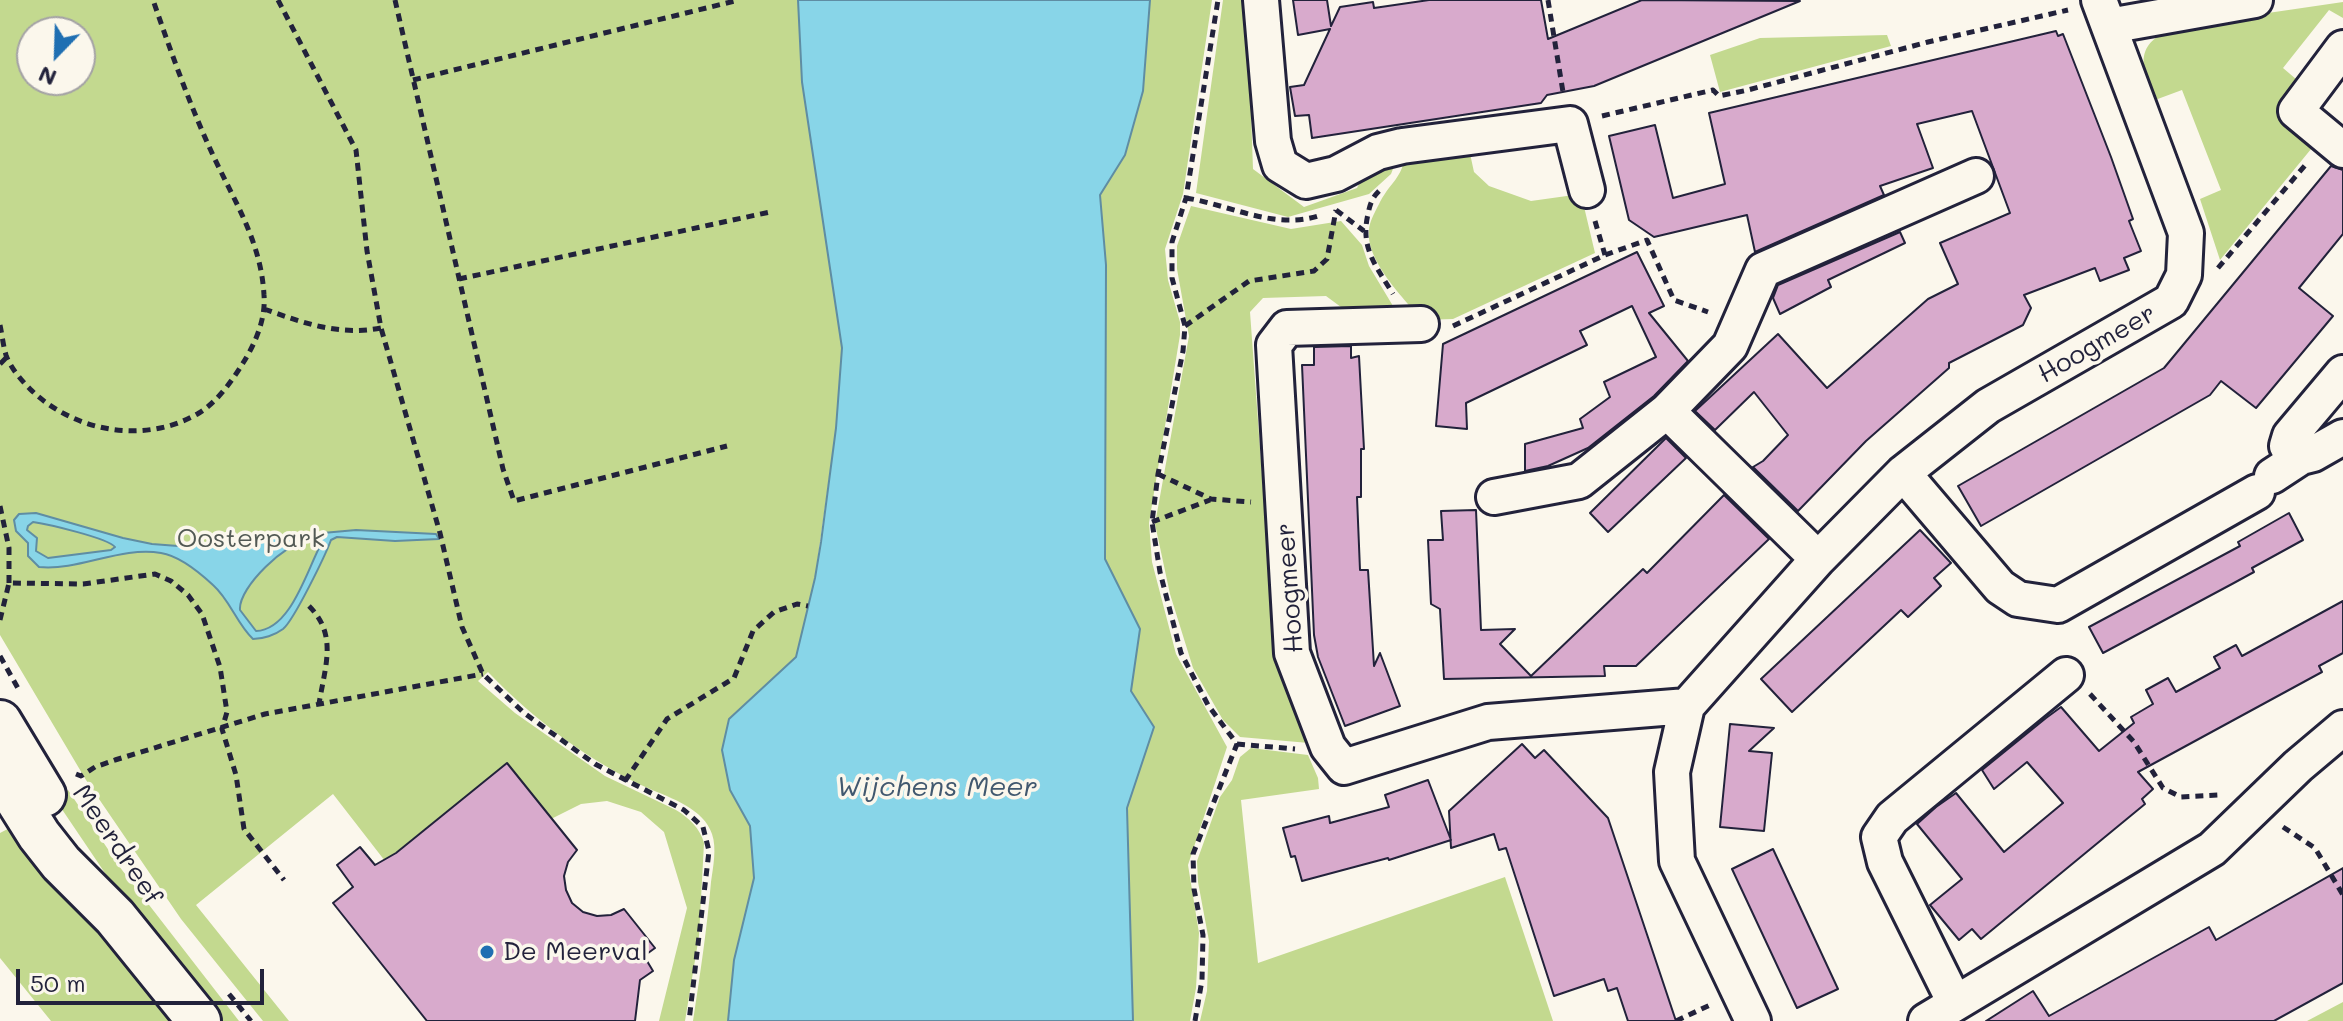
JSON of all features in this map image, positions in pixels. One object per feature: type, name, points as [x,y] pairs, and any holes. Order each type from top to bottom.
[{"type":"street","points":[[1261,0],[1273,141],[1280,165],[1306,181],[1336,174],[1378,152],[1402,146],[1570,124],[1587,190]]},
{"type":"street","points":[[2103,9],[2255,0]]},
{"type":"street","name":"Hoogmeer","points":[[1753,1021],[1677,861],[1672,772],[1687,706],[1818,559],[1903,473],[1988,406],[2171,301],[2184,275],[2186,233],[2103,9]]},
{"type":"street","points":[[2335,144],[2296,111],[2343,48]]},
{"type":"street","points":[[1494,497],[1579,481],[1667,411],[1730,346],[1763,270],[1976,176]]},
{"type":"street","name":"Hoogmeer","points":[[1328,747],[1292,653],[1274,345],[1287,328],[1421,324]]},
{"type":"street","points":[[2301,457],[2287,446],[2290,436],[2343,373]]},
{"type":"street","points":[[1667,411],[1818,559]]},
{"type":"street","points":[[1903,473],[2000,587],[2018,599],[2058,605],[2264,484],[2301,457],[2313,454],[2343,437]]},
{"type":"street","points":[[1955,1003],[1885,862],[1879,837],[1892,818],[2073,680]]},
{"type":"street","points":[[1328,747],[1344,767],[1488,722],[1687,706]]},
{"type":"street","name":"Meerdreef","points":[[6,718],[40,790],[80,849],[115,917]]},
{"type":"street","points":[[1926,1021],[2212,849],[2298,766],[2343,728]]},
{"type":"street","name":"Meerdreef","points":[[0,773],[39,835],[61,863],[115,917],[199,1021]]},
{"type":"path","points":[[0,325],[7,357],[23,382],[44,402],[76,421],[130,431],[178,423],[201,412],[231,383],[254,346],[264,309],[264,293],[253,235],[182,86],[153,0]]},
{"type":"path","points":[[278,0],[356,150],[367,251],[381,328],[440,533],[462,627],[483,674],[524,713],[595,764],[684,810],[703,827],[709,851],[689,1021]]},
{"type":"path","points":[[395,0],[503,469],[514,501],[727,446]]},
{"type":"path","points":[[413,80],[739,0]]},
{"type":"path","points":[[1218,0],[1186,198],[1172,242],[1172,278],[1185,326],[1152,522],[1160,572],[1181,653],[1208,705],[1237,744],[1311,750],[1328,747]]},
{"type":"path","points":[[1548,0],[1570,124],[1713,90],[1719,96],[1748,90],[1928,42],[2103,9]]},
{"type":"path","points":[[2171,301],[2220,267],[2335,144]]},
{"type":"path","points":[[1402,146],[1397,174],[1372,198],[1364,232],[1370,257],[1397,300],[1421,324],[1455,326],[1605,255],[1647,240],[1674,300],[1741,323]]},
{"type":"path","points":[[1186,198],[1214,203],[1263,219],[1304,221],[1336,210]]},
{"type":"path","points":[[1336,210],[1364,232]]},
{"type":"path","points":[[1185,326],[1249,281],[1314,271],[1327,259],[1336,210]]},
{"type":"path","points":[[459,279],[770,212]]},
{"type":"path","points":[[264,309],[333,331],[361,332],[381,328]]},
{"type":"path","points":[[0,364],[7,357]]},
{"type":"path","points":[[1158,474],[1211,499],[1284,504]]},
{"type":"path","points":[[1152,522],[1211,499]]},
{"type":"path","points":[[0,506],[9,548],[9,583],[0,620]]},
{"type":"path","points":[[9,583],[83,584],[155,574],[171,581],[188,595],[202,614],[220,667],[227,712],[222,729],[236,775],[244,829],[284,880]]},
{"type":"path","points":[[625,781],[667,719],[690,702],[734,678],[753,631],[774,612],[797,604],[808,606]]},
{"type":"path","points":[[309,606],[322,618],[329,639],[319,704]]},
{"type":"path","points":[[0,656],[6,718]]},
{"type":"path","points":[[222,729],[265,714],[483,674]]},
{"type":"path","points":[[2073,680],[2134,742],[2163,788],[2181,797],[2233,794],[2315,848],[2343,895]]},
{"type":"path","name":"Meerdreef","points":[[161,909],[67,771],[81,776],[115,760],[222,729]]},
{"type":"path","points":[[1195,1021],[1202,980],[1203,935],[1194,889],[1193,854],[1237,744]]},
{"type":"path","points":[[221,984],[251,1021]]},
{"type":"green space","name":"Oosterpark","points":[[0,0],[798,0],[802,82],[842,348],[836,428],[815,578],[796,658],[729,719],[730,790],[750,826],[754,879],[734,960],[728,1021],[693,1021],[714,858],[708,825],[686,806],[585,753],[524,706],[488,672],[478,681],[515,713],[605,776],[676,810],[690,820],[700,833],[704,843],[699,936],[685,1021],[659,1021],[687,908],[664,832],[641,812],[607,801],[581,804],[551,819],[507,763],[385,861],[333,794],[196,905],[289,1021],[263,1021],[181,919],[86,780],[0,635]]},
{"type":"green space","points":[[1150,0],[1212,0],[1183,194],[1165,249],[1180,335],[1149,523],[1152,562],[1176,654],[1227,747],[1188,865],[1199,933],[1196,988],[1190,1021],[1133,1021],[1127,808],[1154,727],[1131,691],[1140,629],[1105,559],[1106,265],[1100,195],[1125,155],[1143,91]]},
{"type":"green space","points":[[1223,0],[1250,0],[1258,102],[1251,113],[1253,169],[1304,207],[1357,188],[1366,169],[1396,161],[1391,174],[1369,194],[1288,217],[1196,193]]},
{"type":"green space","points":[[2343,2],[2343,18],[2329,10],[2283,68],[2303,85],[2316,143],[2220,260],[2200,199],[2221,190],[2182,90],[2155,100],[2145,72],[2145,51],[2159,36],[2186,25]]},
{"type":"green space","points":[[1887,35],[1891,46],[1720,92],[1710,55],[1760,38]]},
{"type":"green space","points":[[1469,149],[1474,172],[1489,186],[1531,201],[1581,194],[1595,253],[1453,319],[1422,320],[1377,263],[1369,237],[1370,224],[1380,202],[1399,175],[1406,153]]},
{"type":"green space","points":[[1191,206],[1291,229],[1341,221],[1362,245],[1369,266],[1393,306],[1386,309],[1345,310],[1326,296],[1263,298],[1250,312],[1274,639],[1309,743],[1240,737],[1223,720],[1193,668],[1170,594],[1155,524],[1189,336],[1177,269],[1177,246]]},
{"type":"green space","points":[[1251,748],[1308,755],[1318,778],[1319,789],[1241,800],[1258,963],[1505,877],[1553,1021],[1200,1021],[1207,991],[1209,941],[1197,861],[1220,797],[1232,780],[1240,757]]},
{"type":"green space","points":[[68,790],[122,870],[239,1021],[218,1021],[109,879],[55,799]]},
{"type":"green space","points":[[21,822],[180,1021],[51,1021],[0,958],[0,833]]},
{"type":"green space","points":[[2343,1002],[2343,1021],[2307,1021]]},
{"type":"water","name":"Wijchens Meer","points":[[798,0],[1150,0],[1143,91],[1125,155],[1100,195],[1106,265],[1105,559],[1140,629],[1131,691],[1154,727],[1127,808],[1133,1021],[728,1021],[734,960],[754,878],[750,826],[730,790],[722,750],[729,719],[796,657],[821,542],[836,428],[842,348],[802,82]]},
{"type":"water","points":[[36,513],[123,538],[178,546],[356,530],[436,534],[439,539],[395,541],[337,537],[331,540],[288,623],[273,635],[253,639],[213,585],[175,557],[161,553],[130,553],[70,566],[39,567],[28,556],[28,543],[16,531],[14,520],[19,514]],"holes":[[[33,522],[90,536],[115,547],[48,558],[36,551],[37,538],[27,530]],[[309,539],[318,541],[320,546],[296,598],[278,621],[256,631],[240,610],[241,600],[255,578],[277,557]]]},
{"type":"building","points":[[1293,0],[1327,0],[1331,26],[1340,7],[1373,2],[1374,8],[1429,0],[1541,0],[1548,39],[1642,0],[1800,1],[1594,86],[1547,95],[1541,103],[1312,138],[1309,115],[1295,116],[1290,87],[1304,85],[1330,29],[1298,35]]},
{"type":"building","points":[[2056,31],[2058,36],[2063,34],[2111,157],[2141,251],[2124,258],[2129,270],[2100,281],[2095,268],[2024,295],[2031,308],[2023,325],[1949,363],[1949,368],[1866,441],[1798,511],[1753,467],[1788,435],[1754,392],[1715,430],[1695,411],[1778,334],[1827,388],[1928,299],[1958,284],[1940,243],[2010,213],[1972,111],[1917,124],[1933,168],[1880,186],[1884,195],[1755,252],[1747,215],[1654,237],[1629,220],[1609,136],[1655,125],[1673,198],[1725,184],[1709,113]]},
{"type":"building","points":[[2331,166],[2343,170],[2343,234],[2299,288],[2333,316],[2256,408],[2221,381],[2210,395],[1981,526],[1958,486],[2164,368]]},
{"type":"building","points":[[1900,232],[1905,243],[1828,280],[1831,287],[1780,314],[1773,298],[1778,285]]},
{"type":"building","points":[[1637,252],[1664,306],[1649,313],[1688,361],[1654,396],[1588,448],[1548,466],[1525,471],[1525,444],[1583,428],[1580,419],[1610,397],[1604,382],[1656,357],[1632,306],[1580,331],[1587,345],[1466,403],[1467,429],[1436,426],[1443,344]]},
{"type":"building","points":[[1351,346],[1351,358],[1359,356],[1364,449],[1361,449],[1361,497],[1357,497],[1360,570],[1368,570],[1374,666],[1380,653],[1400,706],[1345,726],[1318,657],[1314,635],[1302,365],[1314,365],[1314,347]]},
{"type":"building","points":[[1666,438],[1686,458],[1608,532],[1590,513]]},
{"type":"building","points":[[1724,495],[1769,539],[1636,666],[1604,666],[1605,676],[1444,679],[1440,609],[1431,604],[1428,540],[1443,540],[1441,511],[1476,510],[1481,630],[1515,629],[1500,644],[1531,676],[1643,569],[1647,573]]},
{"type":"building","points":[[2289,513],[2303,540],[2252,568],[2254,572],[2103,653],[2089,627],[2240,546],[2238,542]]},
{"type":"building","points":[[1920,530],[1951,563],[1934,578],[1941,586],[1908,617],[1901,610],[1792,712],[1761,679]]},
{"type":"building","points":[[2343,601],[2343,653],[2319,666],[2322,672],[2138,772],[2153,789],[2142,799],[2145,804],[1981,939],[1972,929],[1959,940],[1930,905],[1962,879],[1917,824],[1936,807],[1956,793],[2004,852],[2063,803],[2027,762],[1994,789],[1982,770],[2046,718],[2061,707],[2099,751],[2134,723],[2131,717],[2153,704],[2146,690],[2168,678],[2176,692],[2220,668],[2214,657],[2236,645],[2242,656]]},
{"type":"building","points":[[1730,724],[1774,728],[1749,751],[1772,753],[1764,831],[1720,827]]},
{"type":"building","points":[[1522,744],[1535,758],[1544,750],[1608,818],[1676,1021],[1628,1021],[1617,988],[1608,991],[1604,979],[1554,996],[1506,848],[1499,850],[1494,834],[1451,848],[1449,811]]},
{"type":"building","points":[[507,763],[577,850],[568,862],[564,876],[572,903],[583,912],[597,916],[611,915],[624,909],[655,948],[644,956],[653,971],[640,980],[635,1021],[427,1021],[333,903],[353,887],[337,865],[360,847],[375,865],[396,853]]},
{"type":"building","points":[[1428,780],[1451,840],[1389,860],[1302,881],[1283,828],[1329,816],[1330,823],[1389,807],[1385,795]]},
{"type":"building","points":[[1773,849],[1838,989],[1797,1008],[1732,869]]},
{"type":"building","points":[[2343,868],[2343,983],[2274,1021],[1986,1021],[2033,991],[2049,1016],[2209,927],[2216,940]]},
{"type":"place","name":"De Meerval","points":[[487,952]]}]
